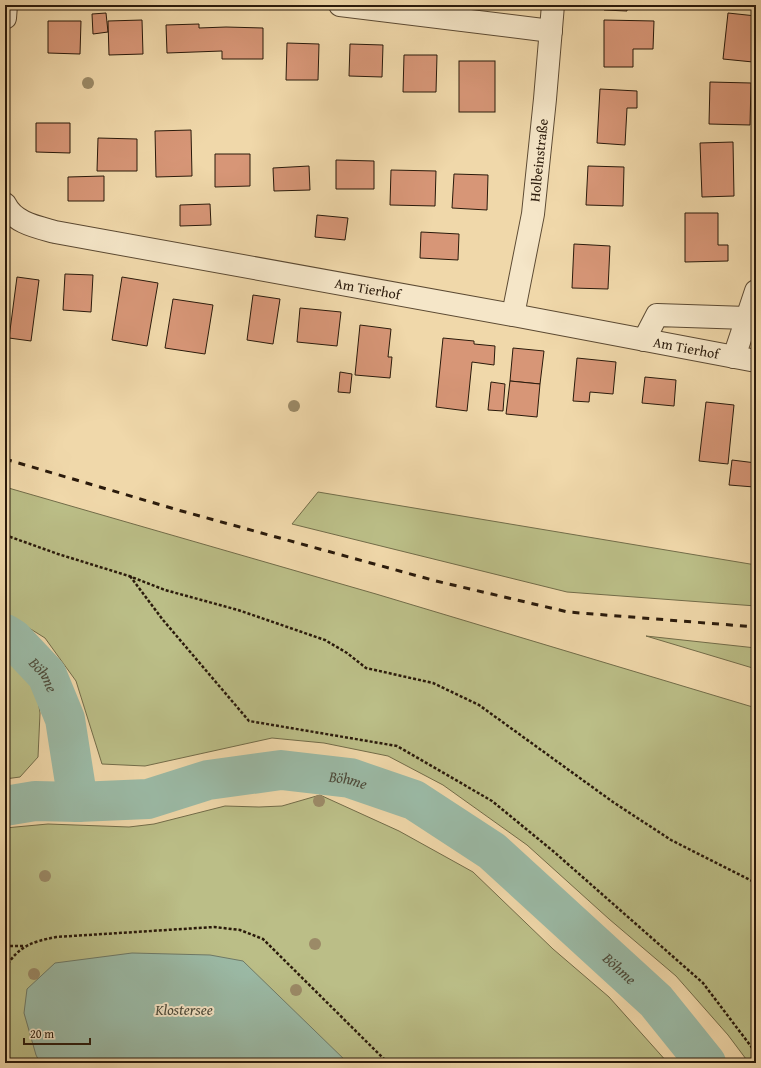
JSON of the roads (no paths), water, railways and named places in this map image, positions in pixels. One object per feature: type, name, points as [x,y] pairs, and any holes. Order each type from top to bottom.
[{"type":"street","points":[[5,18],[6,5]]},
{"type":"street","points":[[340,5],[551,31]]},
{"type":"street","name":"Holbeinstraße","points":[[513,315],[532,214],[545,99],[553,5]]},
{"type":"street","name":"Am Tierhof","points":[[6,209],[27,224],[55,232],[513,315],[756,361]]},
{"type":"street","points":[[734,357],[756,291]]},
{"type":"street","points":[[644,340],[657,315],[747,318]]},
{"type":"water","name":"Klostersee","points":[[132,953],[210,955],[243,961],[348,1063],[40,1063],[36,1055],[24,1013],[27,989],[55,963]]},
{"type":"waterway","name":"Böhme","points":[[5,634],[13,639],[47,675],[65,719],[78,802]]},
{"type":"waterway","name":"Böhme","points":[[5,806],[35,801],[78,802],[148,799],[208,780],[281,770],[350,778],[414,800],[492,851],[656,1001],[706,1063]]},
{"type":"railway","points":[[5,459],[178,510],[436,581],[568,612],[756,627]]}]
